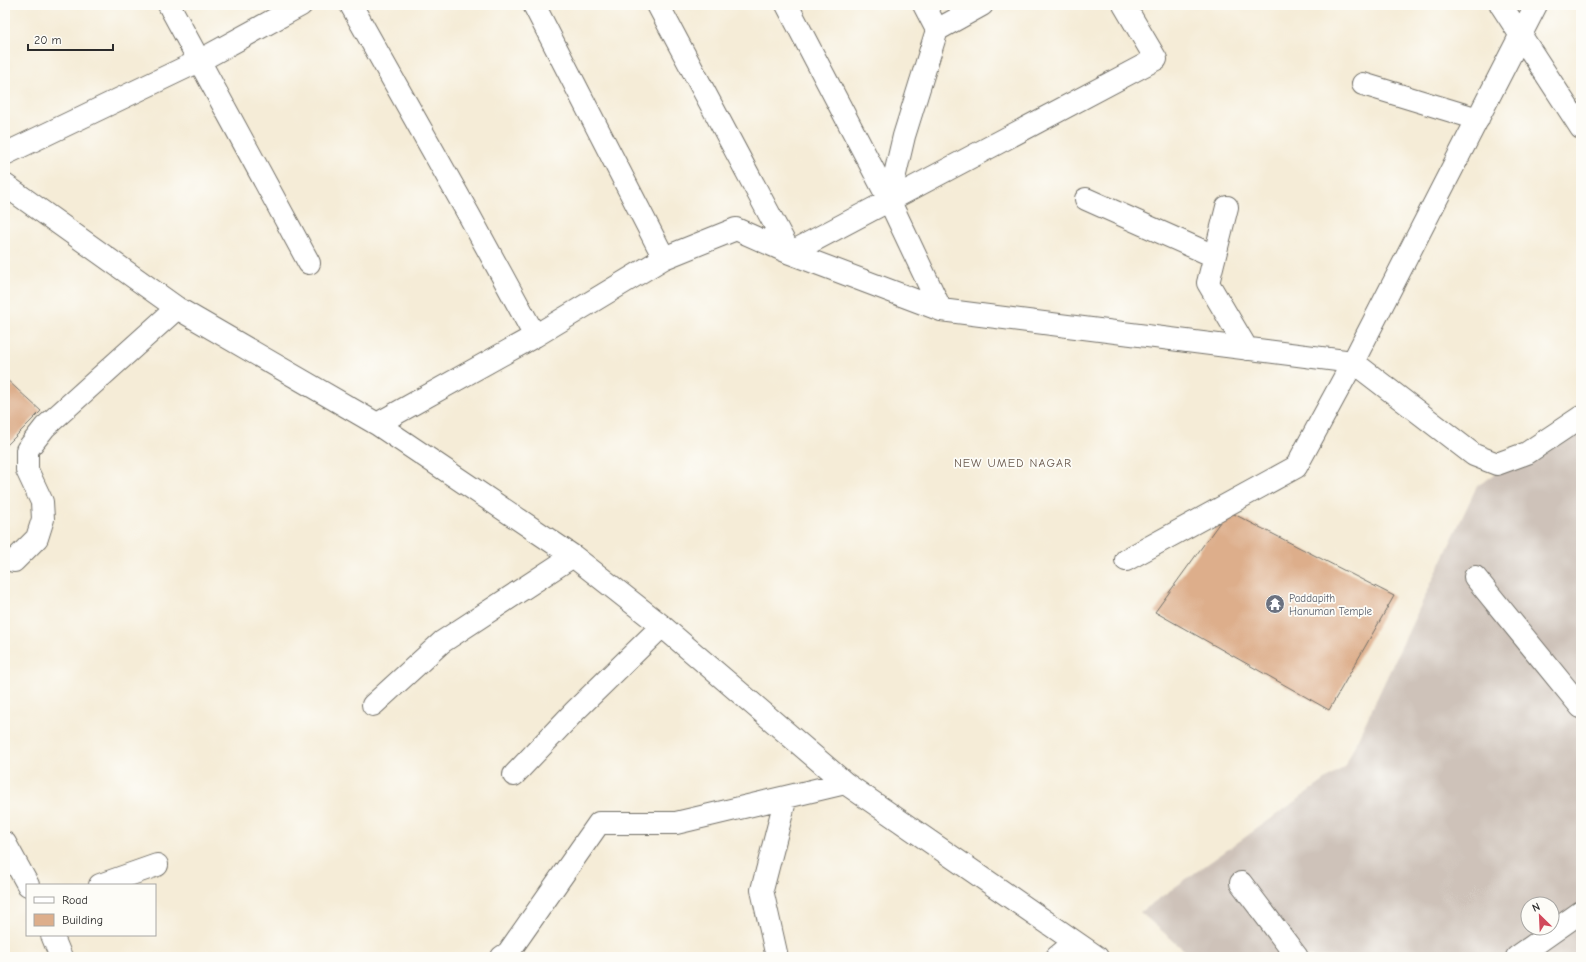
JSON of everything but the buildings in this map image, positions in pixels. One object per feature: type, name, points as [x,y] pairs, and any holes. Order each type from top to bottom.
[{"type":"street","points":[[169,5],[309,263]]},
{"type":"street","points":[[5,154],[199,61],[301,5]]},
{"type":"street","points":[[351,5],[535,336]]},
{"type":"street","points":[[534,5],[664,258]]},
{"type":"street","points":[[658,5],[790,252]]},
{"type":"street","points":[[787,5],[889,200],[940,310]]},
{"type":"street","points":[[924,5],[937,30]]},
{"type":"street","points":[[889,200],[904,136],[937,30],[982,5]]},
{"type":"street","points":[[790,252],[1156,59],[1124,5]]},
{"type":"street","points":[[1501,5],[1581,128]]},
{"type":"street","points":[[1126,560],[1296,467],[1353,362],[1536,5]]},
{"type":"street","points":[[1363,84],[1478,119]]},
{"type":"street","points":[[5,185],[177,308],[377,424],[573,556],[662,626],[845,783],[1097,957]]},
{"type":"street","points":[[1086,198],[1214,256]]},
{"type":"street","points":[[1227,207],[1208,283],[1247,349]]},
{"type":"street","points":[[377,424],[535,336],[664,258],[736,229],[790,252],[940,310],[1353,362],[1474,455],[1497,464],[1527,453],[1581,416]]},
{"type":"street","points":[[14,561],[37,538],[44,519],[42,502],[27,470],[27,450],[45,427],[177,308]]},
{"type":"street","points":[[373,705],[442,642],[573,556]]},
{"type":"street","points":[[1475,577],[1581,707]]},
{"type":"street","points":[[514,775],[575,711],[662,626]]},
{"type":"street","points":[[502,957],[508,953],[600,823],[676,823],[845,783]]},
{"type":"street","points":[[777,957],[762,890],[786,797]]},
{"type":"street","points":[[5,843],[27,884]]},
{"type":"street","points":[[103,884],[157,865]]},
{"type":"street","points":[[1241,883],[1296,957]]},
{"type":"street","points":[[1517,957],[1581,912]]},
{"type":"street","points":[[52,936],[61,957]]},
{"type":"street","points":[[1057,957],[1075,942]]},
{"type":"shaded area","points":[[1581,419],[1581,957],[1192,957],[1140,912],[1345,766],[1477,486]]},
{"type":"place","name":"Paddapith Hanuman Temple","points":[[1275,604]]},
{"type":"district","name":"NEW UMED NAGAR","points":[[1013,463]]}]
